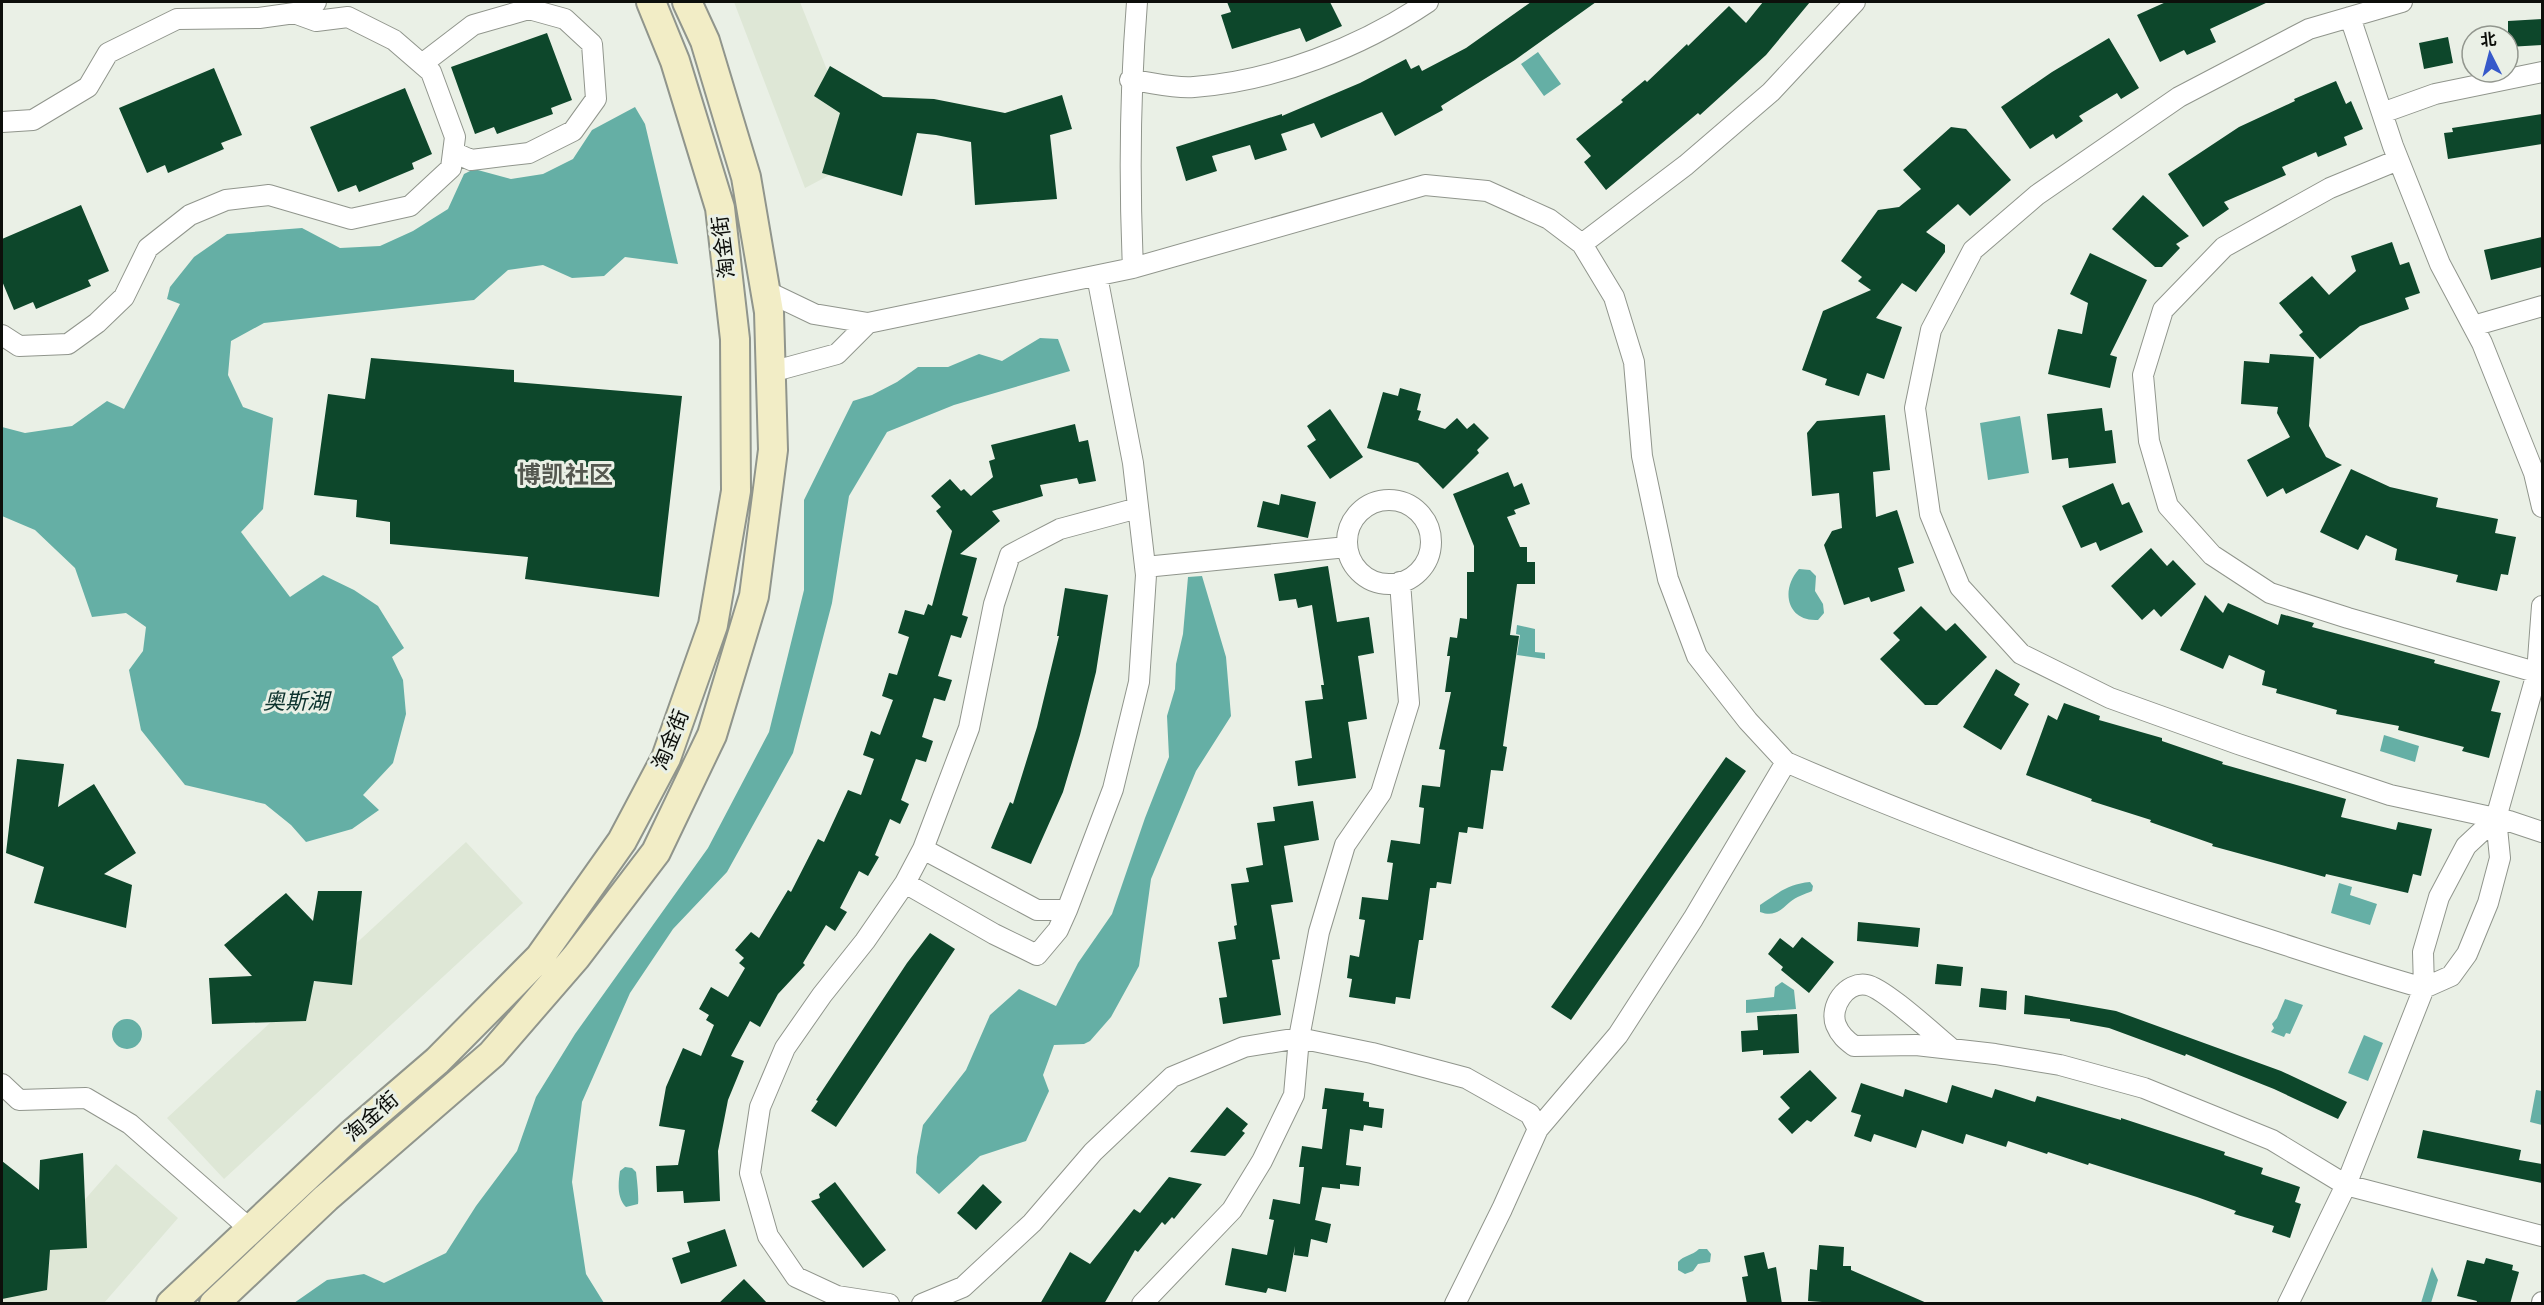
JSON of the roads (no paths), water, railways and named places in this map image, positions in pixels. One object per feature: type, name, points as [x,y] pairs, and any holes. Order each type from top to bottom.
[{"type":"street","points":[[2,122],[33,120],[88,87],[108,53],[177,19],[259,18],[309,11],[316,2]]},
{"type":"street","name":"淘金街","points":[[171,1304],[352,1134],[417,1078],[540,957],[622,841],[666,758],[713,625],[736,491],[735,339],[720,208],[675,61],[651,2]]},
{"type":"street","name":"淘金街","points":[[214,1304],[326,1197],[492,1054],[576,957],[656,852],[712,735],[754,596],[773,450],[770,312],[746,177],[705,41],[687,2]]},
{"type":"street","points":[[1133,268],[1130,80],[1137,2]]},
{"type":"street","points":[[1130,80],[1192,87],[1260,77],[1333,53],[1428,2]]},
{"type":"street","points":[[1582,244],[1686,165],[1771,92],[1855,2]]},
{"type":"street","points":[[2402,2],[2309,29],[2180,97],[2037,195],[1973,250],[1931,330],[1915,408],[1930,514],[1960,587],[2021,654],[2110,698],[2238,744],[2390,795],[2496,818],[2542,832]]},
{"type":"street","points":[[2,335],[20,346],[69,344],[97,323],[124,297],[148,248],[190,215],[226,200],[269,195],[351,219],[410,206],[451,168],[455,137],[431,72],[393,40],[350,9],[316,21],[294,13]]},
{"type":"street","points":[[422,64],[472,25],[528,9],[565,19],[592,44],[596,99],[573,131],[529,153],[471,160],[453,152]]},
{"type":"street","points":[[2350,17],[2398,160],[2440,264],[2482,343],[2534,472],[2542,505]]},
{"type":"street","points":[[2382,113],[2435,94],[2542,72]]},
{"type":"street","points":[[2398,160],[2330,188],[2224,247],[2163,310],[2143,375],[2149,441],[2168,506],[2212,555],[2270,593],[2348,618],[2540,673]]},
{"type":"street","points":[[766,291],[814,314],[868,323],[1133,268],[1425,184],[1487,191],[1549,219],[1582,244],[1614,297],[1634,362],[1642,456],[1668,579],[1697,656],[1748,721],[1786,762],[1975,840],[2105,886],[2424,988],[2451,976],[2467,954],[2488,903],[2500,858],[2496,818],[2540,673],[2542,606]]},
{"type":"street","points":[[905,883],[994,934],[1037,955],[1058,930],[1113,789],[1139,682],[1145,567],[1133,463],[1097,276]]},
{"type":"street","points":[[2472,326],[2542,306]]},
{"type":"street","points":[[771,372],[837,354],[868,323]]},
{"type":"street","points":[[735,339],[770,338]]},
{"type":"street","points":[[1386,501],[1399,501],[1412,507],[1422,516],[1431,540],[1430,553],[1424,567],[1413,576],[1400,582],[1386,584],[1372,580],[1360,572],[1352,561],[1347,547],[1348,534],[1353,521],[1361,511],[1373,504],[1386,501]]},
{"type":"street","points":[[889,1304],[837,1296],[796,1277],[768,1236],[750,1173],[760,1107],[785,1048],[822,995],[866,941],[905,883],[923,849],[969,728],[994,604],[1010,555],[1060,529],[1138,508]]},
{"type":"street","points":[[1145,567],[1347,547]]},
{"type":"street","points":[[1142,1304],[1232,1210],[1256,1171],[1294,1095],[1299,1038],[1319,932],[1345,845],[1381,793],[1409,703],[1400,582]]},
{"type":"street","points":[[1455,1304],[1538,1130],[1618,1035],[1693,919],[1786,762]]},
{"type":"street","points":[[2288,1304],[2346,1185],[2424,988],[2423,952],[2439,897],[2466,846],[2496,818]]},
{"type":"street","points":[[923,849],[1037,910],[1066,910]]},
{"type":"street","points":[[1952,1049],[1884,993],[1866,985],[1850,988],[1840,996],[1835,1023],[1841,1036],[1854,1046],[1916,1045],[2061,1065],[2144,1088],[2272,1140],[2346,1185],[2542,1236]]},
{"type":"street","points":[[922,1304],[963,1287],[1032,1223],[1093,1152],[1172,1077],[1244,1047],[1299,1038],[1372,1053],[1466,1078],[1530,1114],[1538,1130]]},
{"type":"street","points":[[417,1078],[439,1100]]},
{"type":"street","points":[[2,1084],[19,1100],[86,1098],[130,1124],[250,1229]]},
{"type":"water","points":[[1538,52],[1561,84],[1544,96],[1521,64]]},
{"type":"water","name":"奥斯湖","points":[[635,107],[645,124],[678,264],[625,257],[604,276],[572,278],[543,265],[508,270],[474,300],[264,323],[231,341],[228,375],[243,407],[273,418],[263,509],[241,532],[290,597],[323,575],[354,590],[378,606],[404,648],[392,657],[403,680],[406,714],[393,763],[363,795],[379,810],[352,829],[306,842],[291,825],[265,804],[185,785],[141,730],[129,670],[143,651],[146,627],[126,613],[92,617],[75,568],[35,530],[2,516],[2,427],[25,433],[72,426],[107,401],[124,409],[180,304],[167,299],[170,287],[194,257],[227,234],[302,228],[340,248],[380,246],[413,231],[448,209],[464,174],[474,169],[511,179],[543,174],[573,159],[592,130]]},
{"type":"water","points":[[1040,338],[1058,339],[1070,371],[954,405],[887,432],[849,496],[832,603],[793,753],[727,872],[673,929],[630,993],[582,1102],[572,1182],[586,1274],[604,1303],[294,1303],[327,1280],[364,1274],[384,1283],[446,1253],[476,1206],[517,1151],[536,1097],[575,1034],[708,848],[769,732],[804,590],[804,500],[853,401],[872,395],[897,382],[918,367],[948,367],[979,354],[1002,361]]},
{"type":"water","points":[[2020,416],[2029,473],[1988,480],[1980,423]]},
{"type":"water","points":[[1799,569],[1810,570],[1816,576],[1815,591],[1823,604],[1824,613],[1818,620],[1799,616],[1790,603],[1788,595],[1790,586]]},
{"type":"water","points":[[1202,576],[1226,657],[1231,716],[1196,771],[1151,879],[1139,966],[1111,1017],[1090,1041],[1084,1044],[1054,1045],[1043,1075],[1049,1091],[1026,1141],[980,1156],[939,1194],[916,1173],[923,1125],[966,1070],[990,1015],[1019,989],[1056,1006],[1078,963],[1112,914],[1169,757],[1167,716],[1175,689],[1176,664],[1183,634],[1188,577]]},
{"type":"water","points":[[1517,625],[1535,629],[1535,652],[1545,653],[1545,659],[1517,655],[1520,635],[1516,634]]},
{"type":"water","points":[[2384,735],[2419,746],[2415,762],[2380,751]]},
{"type":"water","points":[[1810,882],[1813,886],[1812,891],[1773,913],[1760,912],[1760,905],[1778,893],[1789,887]]},
{"type":"water","points":[[2339,883],[2352,887],[2350,895],[2377,904],[2370,925],[2331,913]]},
{"type":"water","points":[[1782,982],[1794,990],[1796,1009],[1746,1013],[1746,1000],[1774,997],[1775,987]]},
{"type":"water","points":[[2285,999],[2303,1005],[2290,1034],[2286,1033],[2284,1037],[2271,1032],[2274,1028],[2272,1024]]},
{"type":"water","points":[[127,1019],[137,1024],[142,1034],[137,1044],[127,1049],[117,1044],[112,1034],[117,1024]]},
{"type":"water","points":[[2364,1035],[2383,1043],[2368,1081],[2348,1073]]},
{"type":"water","points":[[2536,1090],[2542,1091],[2542,1125],[2530,1122]]},
{"type":"water","points":[[625,1167],[632,1168],[636,1172],[638,1198],[638,1204],[626,1207],[621,1199],[619,1186],[620,1171]]},
{"type":"water","points":[[1699,1249],[1707,1249],[1711,1254],[1710,1262],[1698,1264],[1693,1271],[1685,1274],[1678,1270],[1678,1262]]},
{"type":"water","points":[[2432,1267],[2438,1280],[2431,1303],[2421,1303]]},
{"type":"district","name":"博凯社区","points":[[565,475]]}]
